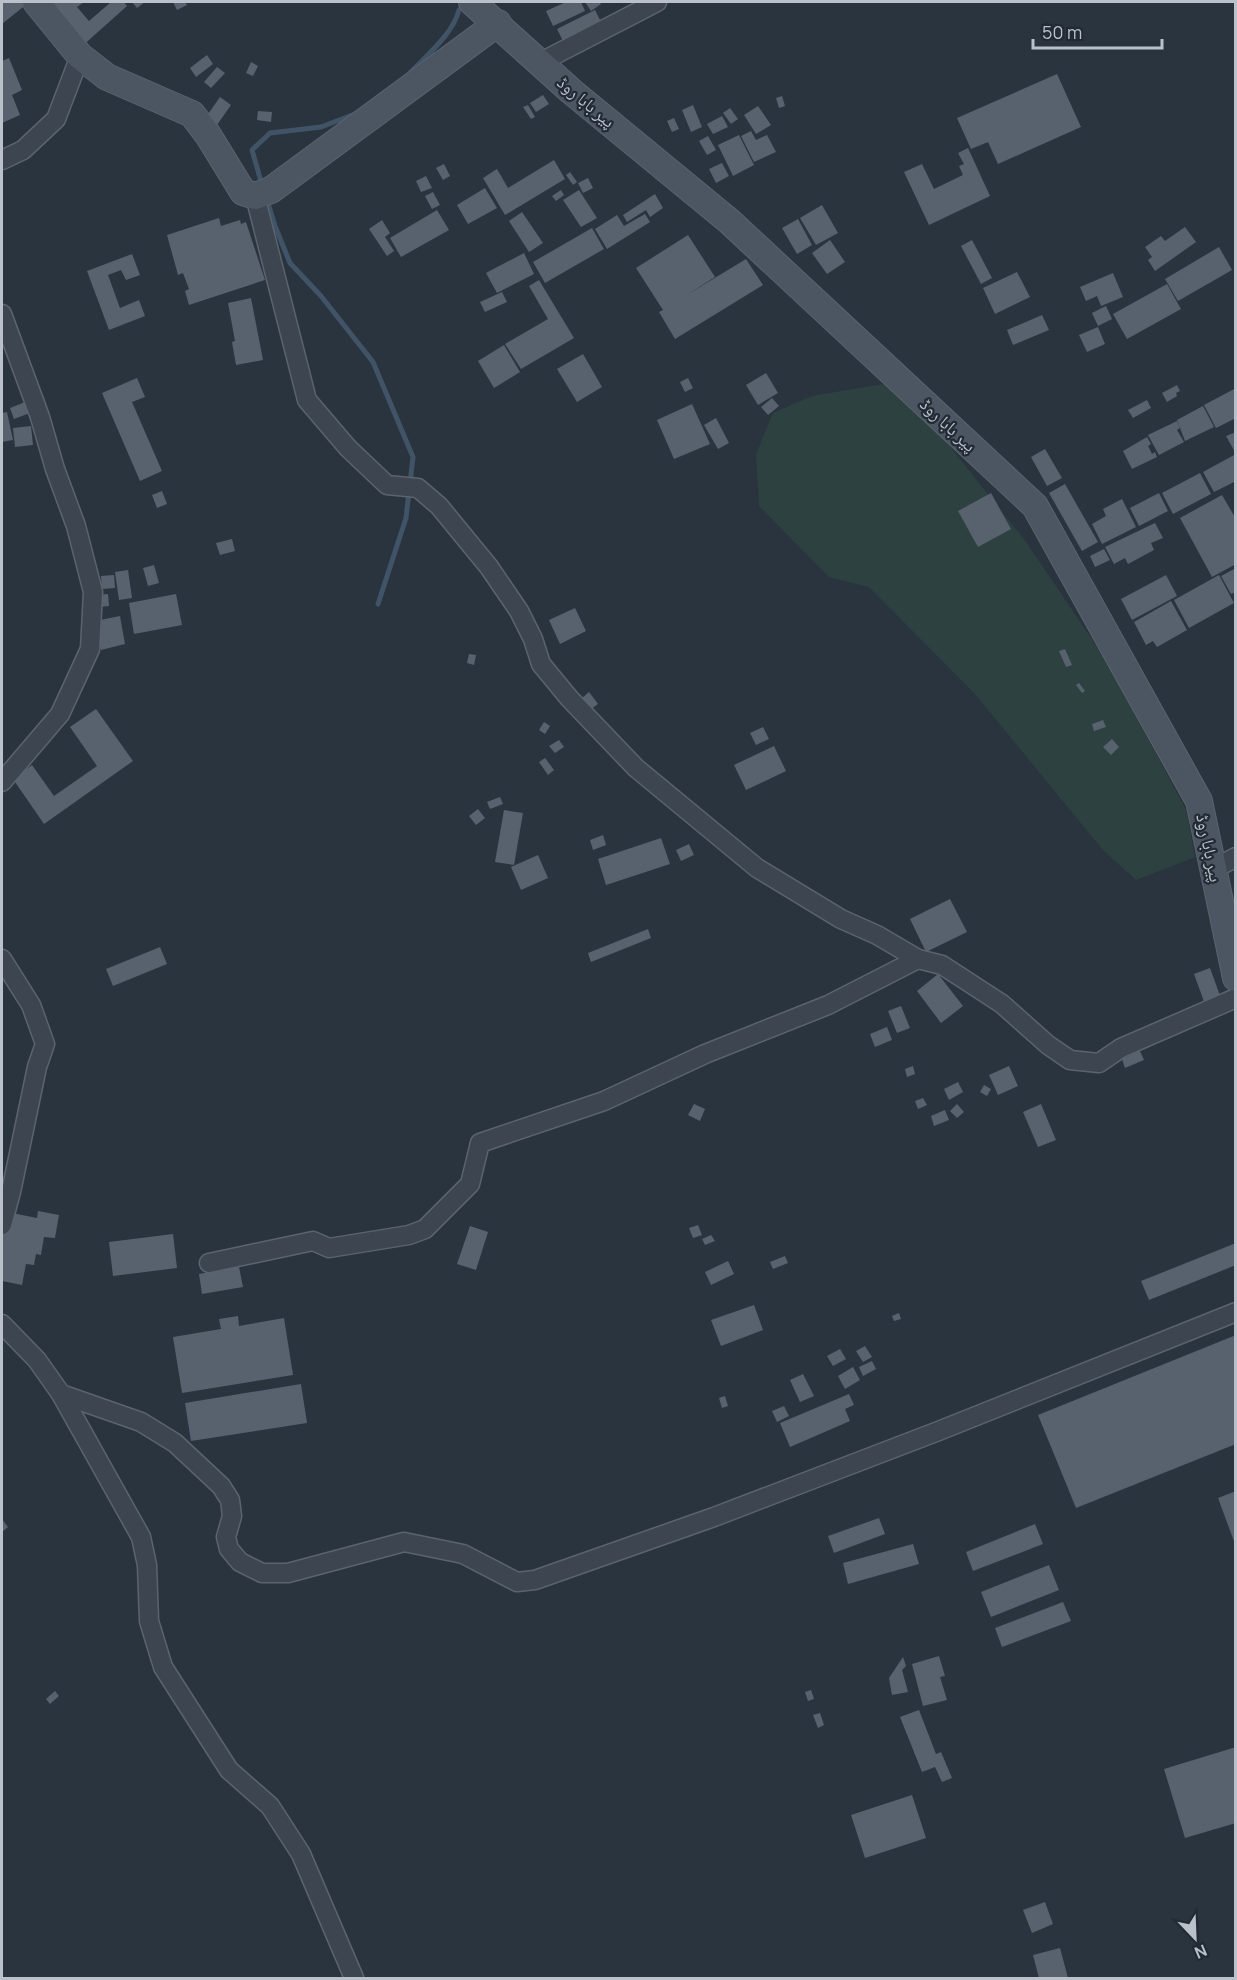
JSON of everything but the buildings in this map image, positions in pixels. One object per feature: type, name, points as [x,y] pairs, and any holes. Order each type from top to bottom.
[{"type":"main road","points":[[36,2],[80,56],[107,77],[192,114],[208,135],[243,192],[256,195],[271,190],[498,23]]},
{"type":"main road","name":"پیر بابا روڈ","points":[[472,2],[571,91],[729,221],[1035,506],[1199,801],[1225,863],[1236,978]]},
{"type":"street","points":[[541,62],[657,2]]},
{"type":"street","points":[[2,160],[23,150],[56,119],[80,56]]},
{"type":"street","points":[[256,195],[308,400],[348,448],[387,485],[418,488],[439,506],[489,567],[519,611],[533,639],[541,664],[569,698],[636,768],[757,868],[841,919],[877,935],[918,959],[942,965],[1002,1004],[1048,1045],[1070,1060],[1099,1063],[1121,1048],[1236,998]]},
{"type":"street","points":[[2,314],[76,525],[93,592],[90,649],[60,714],[2,782]]},
{"type":"street","points":[[2,959],[31,1005],[45,1044],[37,1067],[2,1225]]},
{"type":"street","points":[[208,1263],[313,1241],[329,1248],[409,1235],[425,1229],[470,1184],[480,1143],[604,1101],[705,1054],[828,1005],[918,959]]},
{"type":"street","points":[[61,1394],[141,1422],[175,1443],[220,1486],[230,1500],[232,1516],[226,1537],[229,1549],[240,1562],[262,1573],[288,1573],[404,1542],[463,1554],[517,1582],[535,1580],[714,1517],[936,1432],[1236,1312]]},
{"type":"street","points":[[2,1323],[37,1360],[61,1394],[141,1537],[147,1565],[149,1622],[163,1667],[229,1770],[270,1806],[301,1854],[354,1978]]},
{"type":"green space","points":[[884,384],[931,423],[1026,542],[1106,660],[1186,810],[1195,857],[1136,880],[1103,850],[975,694],[869,587],[829,577],[759,506],[756,454],[773,413],[812,396]]},
{"type":"waterway","points":[[410,73],[445,36],[459,10]]},
{"type":"waterway","points":[[262,185],[252,150],[270,133],[321,127],[355,114]]},
{"type":"waterway","points":[[267,200],[290,263],[321,296],[373,362],[413,457],[406,518],[378,604]]}]
